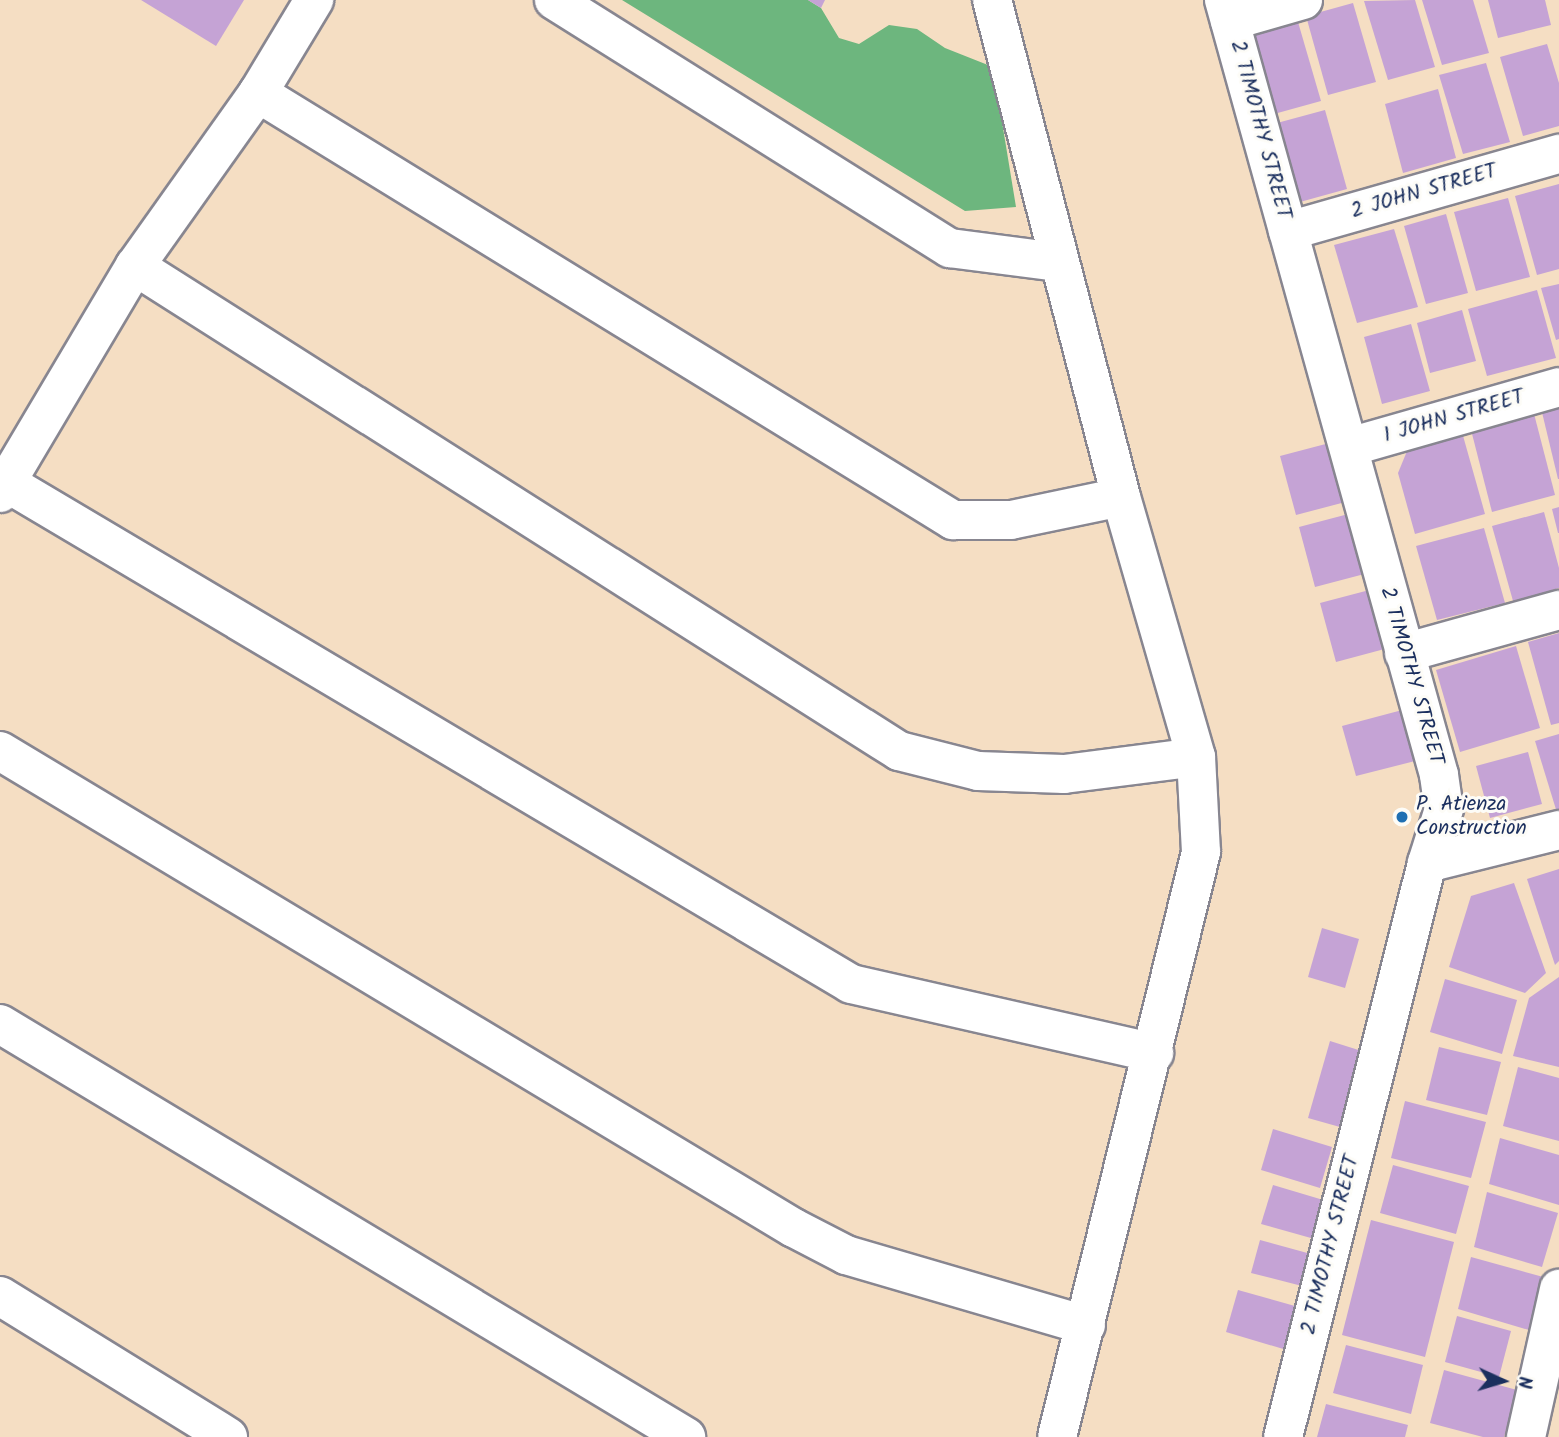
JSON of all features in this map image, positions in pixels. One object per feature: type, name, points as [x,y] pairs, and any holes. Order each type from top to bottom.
[{"type":"street","points":[[314,0],[258,93],[135,266],[3,488],[851,984],[1154,1054]]},
{"type":"street","points":[[554,0],[950,248],[1058,262]]},
{"type":"street","points":[[992,0],[1121,496],[1196,757],[1201,852],[1154,1054],[1057,1437]]},
{"type":"street","points":[[1227,10],[1303,0]]},
{"type":"street","name":"2 TIMOTHY STREET","points":[[1227,10],[1439,775],[1444,809],[1427,863],[1283,1437]]},
{"type":"street","points":[[258,93],[953,520],[1011,520],[1121,496]]},
{"type":"street","name":"2 JOHN STREET","points":[[1288,230],[1559,153]]},
{"type":"street","points":[[135,266],[898,751],[978,771],[1064,774],[1196,757]]},
{"type":"street","name":"1 JOHN STREET","points":[[1349,447],[1559,387]]},
{"type":"street","points":[[1404,653],[1559,611]]},
{"type":"street","points":[[0,751],[794,1228],[846,1255],[1086,1325]]},
{"type":"street","points":[[1427,863],[1559,830]]},
{"type":"street","points":[[0,1024],[686,1437]]},
{"type":"street","points":[[1527,1437],[1559,1289]]},
{"type":"street","points":[[0,1296],[228,1437]]},
{"type":"green space","points":[[622,0],[808,0],[821,8],[839,38],[859,44],[889,25],[917,29],[945,48],[993,67],[1016,207],[965,211]]},
{"type":"building","points":[[141,0],[244,0],[216,46]]},
{"type":"building","points":[[808,0],[825,0],[821,8]]},
{"type":"building","points":[[1415,0],[1435,67],[1388,80],[1364,1]]},
{"type":"building","points":[[1422,0],[1473,0],[1489,53],[1442,65]]},
{"type":"building","points":[[1488,0],[1545,0],[1551,25],[1498,38]]},
{"type":"building","points":[[1353,3],[1376,82],[1328,95],[1306,16]]},
{"type":"building","points":[[1298,22],[1321,101],[1274,114],[1251,35]]},
{"type":"building","points":[[1547,44],[1559,83],[1559,126],[1523,136],[1500,57]]},
{"type":"building","points":[[1486,63],[1510,142],[1463,154],[1439,75]]},
{"type":"building","points":[[1438,89],[1456,158],[1403,173],[1385,104]]},
{"type":"building","points":[[1325,110],[1347,189],[1300,202],[1277,123]]},
{"type":"building","points":[[1559,184],[1559,269],[1537,275],[1515,196]]},
{"type":"building","points":[[1508,198],[1530,277],[1476,291],[1454,212]]},
{"type":"building","points":[[1446,214],[1468,293],[1426,304],[1404,226]]},
{"type":"building","points":[[1394,229],[1418,307],[1357,323],[1334,245]]},
{"type":"building","points":[[1559,284],[1559,339],[1556,340],[1541,288]]},
{"type":"building","points":[[1537,290],[1556,358],[1487,376],[1468,309]]},
{"type":"building","points":[[1462,310],[1476,361],[1430,373],[1417,323]]},
{"type":"building","points":[[1411,324],[1430,391],[1382,404],[1364,337]]},
{"type":"building","points":[[1559,399],[1559,479],[1558,479],[1540,404]]},
{"type":"building","points":[[1532,406],[1555,495],[1492,512],[1469,422]]},
{"type":"building","points":[[1460,425],[1485,514],[1415,534],[1398,473],[1412,439]]},
{"type":"building","points":[[1337,441],[1353,500],[1296,515],[1280,456]]},
{"type":"building","points":[[1559,507],[1559,533],[1558,533],[1552,509]]},
{"type":"building","points":[[1356,512],[1372,572],[1315,587],[1299,527]]},
{"type":"building","points":[[1544,512],[1559,568],[1559,588],[1513,601],[1492,526]]},
{"type":"building","points":[[1484,528],[1505,603],[1437,620],[1416,546]]},
{"type":"building","points":[[1377,588],[1392,647],[1336,662],[1320,603]]},
{"type":"building","points":[[1559,633],[1559,723],[1551,725],[1528,642]]},
{"type":"building","points":[[1516,646],[1540,728],[1460,752],[1436,670]]},
{"type":"building","points":[[1406,709],[1419,760],[1356,776],[1342,726]]},
{"type":"building","points":[[1559,734],[1559,815],[1558,816],[1535,741]]},
{"type":"building","points":[[1528,752],[1542,804],[1490,818],[1476,766]]},
{"type":"building","points":[[1559,869],[1559,961],[1555,965],[1527,879]]},
{"type":"building","points":[[1514,883],[1546,973],[1525,993],[1449,967],[1471,896]]},
{"type":"building","points":[[1322,928],[1359,939],[1345,988],[1308,977]]},
{"type":"building","points":[[1559,977],[1559,1067],[1513,1056],[1529,998]]},
{"type":"building","points":[[1445,979],[1517,1000],[1502,1054],[1430,1032]]},
{"type":"building","points":[[1330,1041],[1368,1053],[1347,1129],[1308,1118]]},
{"type":"building","points":[[1439,1047],[1501,1062],[1487,1115],[1426,1100]]},
{"type":"building","points":[[1518,1067],[1559,1078],[1559,1141],[1503,1126]]},
{"type":"building","points":[[1405,1101],[1486,1122],[1471,1178],[1391,1158]]},
{"type":"building","points":[[1273,1129],[1332,1147],[1320,1188],[1261,1170]]},
{"type":"building","points":[[1500,1138],[1559,1155],[1559,1205],[1489,1184]]},
{"type":"building","points":[[1393,1165],[1469,1186],[1456,1234],[1380,1213]]},
{"type":"building","points":[[1273,1185],[1330,1202],[1318,1240],[1261,1224]]},
{"type":"building","points":[[1487,1192],[1558,1213],[1542,1267],[1474,1247]]},
{"type":"building","points":[[1371,1220],[1454,1242],[1425,1357],[1342,1335]]},
{"type":"building","points":[[1260,1240],[1311,1254],[1302,1286],[1251,1273]]},
{"type":"building","points":[[1471,1257],[1547,1278],[1532,1331],[1458,1309]]},
{"type":"building","points":[[1238,1290],[1302,1308],[1290,1351],[1226,1332]]},
{"type":"building","points":[[1457,1316],[1511,1331],[1499,1377],[1445,1362]]},
{"type":"building","points":[[1346,1345],[1423,1365],[1411,1414],[1333,1393]]},
{"type":"building","points":[[1444,1370],[1517,1390],[1504,1437],[1483,1437],[1430,1423]]},
{"type":"building","points":[[1326,1404],[1408,1425],[1405,1437],[1317,1437]]},
{"type":"place","name":"P. Atienza Construction","points":[[1402,817]]}]
